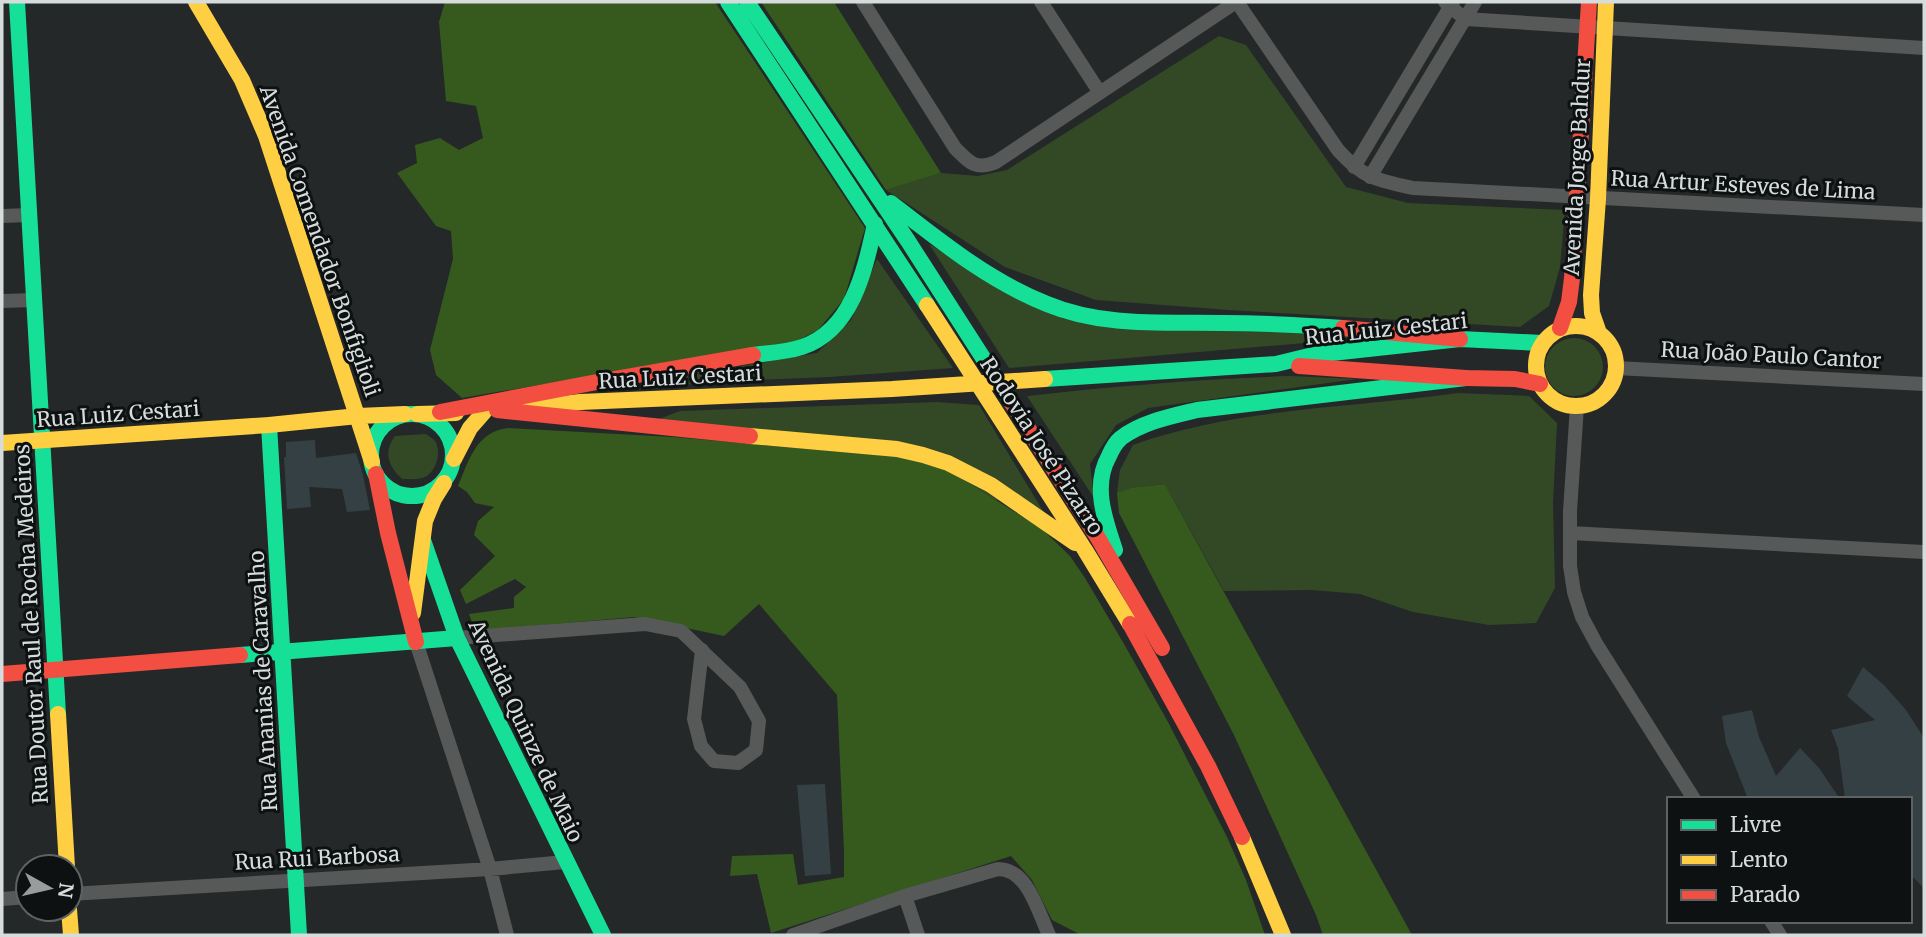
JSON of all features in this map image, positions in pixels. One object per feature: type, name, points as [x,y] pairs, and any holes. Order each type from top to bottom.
[{"type":"street","name":"Rua Doutor Raul de Rocha Medeiros","points":[[17,2],[65,853]]},
{"type":"street","name":"Avenida Comendador Bonfiglioli","points":[[196,2],[242,80],[266,136],[374,468],[411,625],[490,869],[507,935]]},
{"type":"street","name":"Rodovia José Pizarro","points":[[728,2],[875,224],[1128,621],[1189,728],[1243,840],[1283,935]]},
{"type":"street","name":"Rodovia José Pizarro","points":[[747,2],[876,191],[1092,528],[1171,665]]},
{"type":"street","points":[[863,2],[955,148],[974,165],[988,166],[1237,2]]},
{"type":"street","points":[[1041,2],[1100,93]]},
{"type":"street","name":"Rua Artur Esteves de Lima","points":[[1237,2],[1324,131],[1354,167],[1370,177],[1413,188],[1924,215]]},
{"type":"street","points":[[1370,177],[1475,2]]},
{"type":"street","name":"Avenida Jorge Bahdur","points":[[1560,328],[1569,302],[1589,2]]},
{"type":"street","name":"Avenida Jorge Bahdur","points":[[1599,333],[1592,313],[1591,295],[1606,2]]},
{"type":"street","points":[[1354,167],[1449,3],[1465,19],[1924,48]]},
{"type":"street","points":[[876,191],[1015,289],[1072,312],[1107,319],[1314,325],[1411,332],[1460,339]]},
{"type":"street","points":[[2,216],[29,215]]},
{"type":"street","points":[[440,412],[802,346],[824,336],[855,295],[865,268],[875,224]]},
{"type":"street","points":[[2,301],[34,300]]},
{"type":"street","points":[[1573,325],[1587,327],[1599,333],[1609,342],[1615,355],[1616,368],[1609,389],[1592,403],[1569,406],[1557,402],[1540,384],[1535,363],[1542,343],[1560,328],[1573,325]]},
{"type":"street","name":"Rua Luiz Cestari","points":[[2,443],[269,425],[358,415],[490,411],[592,402],[892,389],[1276,364],[1313,355],[1460,339],[1542,343]]},
{"type":"street","name":"Rua Luiz Cestari","points":[[1276,364],[1515,379],[1540,384]]},
{"type":"street","name":"Rua João Paulo Cantor","points":[[1616,368],[1924,384]]},
{"type":"street","points":[[1126,586],[1107,524],[1100,482],[1101,469],[1119,438],[1154,421],[1197,410],[1466,378]]},
{"type":"street","points":[[1577,406],[1570,511],[1570,566],[1574,592],[1597,645],[1693,797]]},
{"type":"street","points":[[411,625],[425,520],[464,435],[472,422],[490,411],[923,453],[982,478],[1085,550]]},
{"type":"street","points":[[411,414],[429,417],[447,432],[452,443],[454,455],[449,472],[430,493],[406,496],[393,492],[383,485],[374,468],[372,449],[375,437],[393,418],[411,414]]},
{"type":"street","name":"Rua Ananias de Caravalho","points":[[269,425],[299,935]]},
{"type":"street","points":[[1570,533],[1924,552]]},
{"type":"street","name":"Avenida Quinze de Maio","points":[[422,540],[457,638],[603,935]]},
{"type":"street","points":[[2,674],[645,624],[681,631],[702,650],[740,687],[759,721],[756,750],[738,763],[714,761],[701,746],[694,719],[702,650]]},
{"type":"street","points":[[1197,714],[1267,858],[1298,935]]},
{"type":"street","name":"Rua Rui Barbosa","points":[[84,893],[490,869],[565,862]]},
{"type":"street","points":[[793,935],[905,896],[988,871],[1007,869],[1019,876],[1027,887],[1049,935]]},
{"type":"street","points":[[905,896],[918,935]]},
{"type":"green space","points":[[445,2],[715,2],[865,228],[844,299],[818,330],[797,341],[462,398],[436,375],[430,350],[453,259],[451,231],[436,226],[397,173],[417,163],[415,145],[440,138],[459,150],[483,138],[476,106],[446,101],[439,22]]},
{"type":"green space","points":[[761,2],[834,2],[941,173],[886,190]]},
{"type":"green space","points":[[1219,36],[1246,45],[1346,187],[1408,203],[1565,210],[1560,267],[1549,306],[1520,327],[1096,300],[1005,267],[886,190],[941,173],[978,176],[1007,170]]},
{"type":"green space","points":[[929,244],[1064,319],[1388,336],[1009,368]]},
{"type":"green space","points":[[877,259],[953,368],[708,382],[653,389],[632,385],[817,353],[851,320]]},
{"type":"green space","points":[[1568,338],[1580,338],[1595,346],[1603,361],[1603,373],[1595,388],[1580,396],[1568,396],[1553,388],[1545,373],[1545,361],[1553,346]]},
{"type":"green space","points":[[1290,376],[1357,379],[1148,408],[1116,425],[1090,464],[1094,498],[1027,396],[1158,383]]},
{"type":"green space","points":[[1458,393],[1529,396],[1557,423],[1553,503],[1555,588],[1536,623],[1489,625],[1413,612],[1360,594],[1312,590],[1224,591],[1165,484],[1130,488],[1117,493],[1120,470],[1133,445],[1172,433],[1252,416]]},
{"type":"green space","points":[[937,402],[979,405],[1043,511],[659,419],[680,411]]},
{"type":"green space","points":[[508,428],[673,437],[899,457],[946,469],[1041,528],[1070,556],[1085,578],[1168,722],[1227,837],[1246,880],[1265,935],[1081,935],[1052,920],[1032,880],[1011,856],[771,933],[757,874],[730,876],[732,856],[793,854],[798,885],[844,877],[837,695],[759,604],[724,636],[634,617],[475,631],[469,614],[514,608],[514,597],[526,587],[515,579],[466,604],[460,590],[495,556],[474,535],[478,521],[494,507],[475,503],[467,492],[458,486],[470,457],[481,441],[488,435]]},
{"type":"green space","points":[[426,434],[437,446],[435,466],[425,477],[402,479],[390,464],[388,453],[391,442],[395,436]]},
{"type":"green space","points":[[1165,484],[1412,935],[1323,935],[1234,735],[1119,513],[1117,493],[1130,488]]},
{"type":"building","points":[[315,440],[316,458],[356,453],[370,510],[347,512],[342,489],[309,487],[311,507],[287,509],[284,457],[286,442]]},
{"type":"building","points":[[1863,667],[1884,685],[1906,710],[1924,738],[1924,888],[1912,876],[1912,797],[1845,797],[1838,748],[1831,730],[1875,720],[1847,696]]},
{"type":"building","points":[[1752,710],[1759,737],[1776,776],[1800,748],[1819,768],[1839,797],[1747,797],[1726,743],[1722,716]]},
{"type":"building","points":[[825,784],[831,874],[805,876],[797,785]]},
{"type":"traffic: fast","points":[[17,2],[58,714]]},
{"type":"traffic: fast","points":[[728,2],[927,305]]},
{"type":"traffic: fast","points":[[747,2],[908,241],[1012,403]]},
{"type":"traffic: fast","points":[[891,203],[947,246],[1005,284],[1047,304],[1089,317],[1155,323],[1343,328]]},
{"type":"traffic: fast","points":[[753,355],[802,347],[819,339],[834,327],[854,296],[867,260],[875,224]]},
{"type":"traffic: fast","points":[[1045,379],[1276,364],[1313,355],[1460,339],[1542,343]]},
{"type":"traffic: fast","points":[[1115,550],[1102,503],[1101,479],[1115,444],[1129,432],[1157,420],[1197,410],[1466,378]]},
{"type":"traffic: fast","points":[[412,414],[428,417],[441,426],[450,439],[453,455],[450,471],[441,484],[428,493],[412,496],[396,493],[383,484],[374,471],[371,455],[374,439],[383,426],[396,417],[412,414]]},
{"type":"traffic: fast","points":[[269,425],[299,935]]},
{"type":"traffic: fast","points":[[423,540],[457,638],[603,935]]},
{"type":"traffic: fast","points":[[240,655],[457,638]]},
{"type":"traffic: slow","points":[[196,2],[242,80],[266,136],[372,462]]},
{"type":"traffic: slow","points":[[1599,333],[1592,313],[1591,295],[1606,2]]},
{"type":"traffic: slow","points":[[927,305],[1130,624]]},
{"type":"traffic: slow","points":[[1576,326],[1591,329],[1604,338],[1613,351],[1616,366],[1613,381],[1604,394],[1591,403],[1576,406],[1561,403],[1548,394],[1539,381],[1536,366],[1539,351],[1548,338],[1561,329],[1576,326]]},
{"type":"traffic: slow","points":[[526,408],[580,402],[892,389],[1045,379]]},
{"type":"traffic: slow","points":[[454,459],[470,428],[484,412]]},
{"type":"traffic: slow","points":[[417,414],[456,413]]},
{"type":"traffic: slow","points":[[2,443],[405,414]]},
{"type":"traffic: slow","points":[[750,436],[897,449],[948,463],[991,485],[1075,543]]},
{"type":"traffic: slow","points":[[413,613],[425,521],[444,483]]},
{"type":"traffic: slow","points":[[58,714],[66,853]]},
{"type":"traffic: slow","points":[[1242,837],[1283,935]]},
{"type":"traffic: slow","points":[[70,923],[71,935]]},
{"type":"traffic: jam","points":[[1560,328],[1569,302],[1572,278],[1589,2]]},
{"type":"traffic: jam","points":[[1343,328],[1460,339]]},
{"type":"traffic: jam","points":[[440,412],[753,355]]},
{"type":"traffic: jam","points":[[1299,366],[1515,379],[1540,384]]},
{"type":"traffic: jam","points":[[1012,403],[1098,538],[1162,648]]},
{"type":"traffic: jam","points":[[497,410],[750,436]]},
{"type":"traffic: jam","points":[[376,474],[416,642]]},
{"type":"traffic: jam","points":[[1130,624],[1208,766],[1242,837]]},
{"type":"traffic: jam","points":[[2,674],[240,655]]}]
